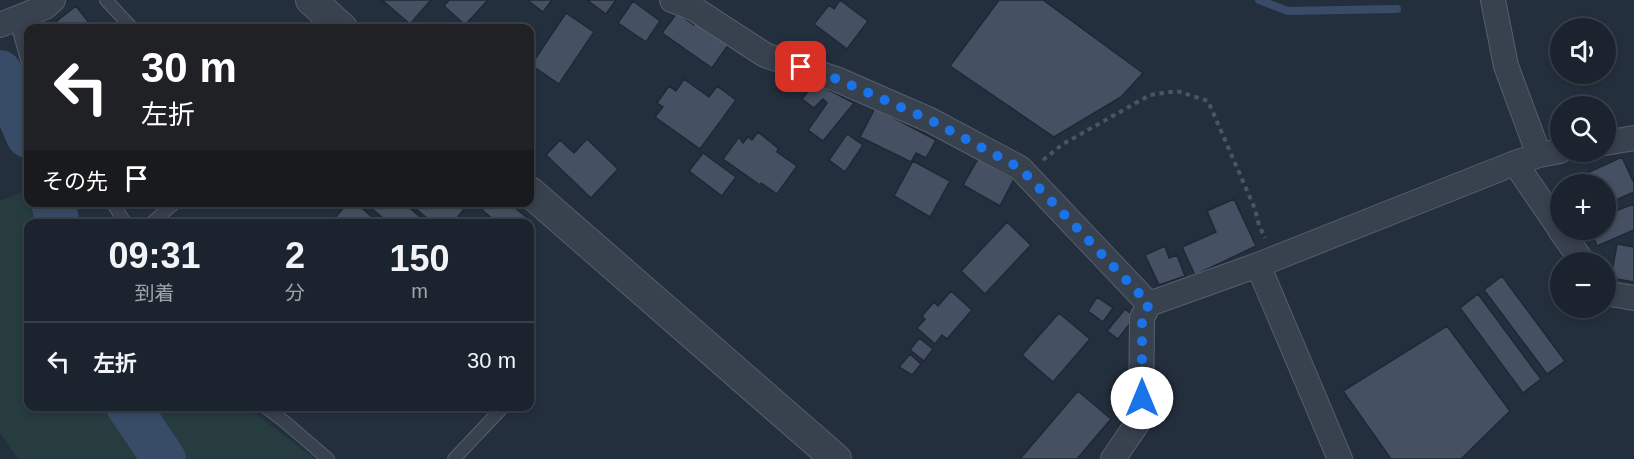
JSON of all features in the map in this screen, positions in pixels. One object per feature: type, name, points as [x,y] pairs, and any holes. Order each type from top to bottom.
[{"type":"street","points":[[8,23],[45,7],[53,0]]},
{"type":"street","points":[[311,0],[338,24]]},
{"type":"street","points":[[1113,459],[1141,418],[1142,318],[1149,304],[1266,262],[1515,163],[1550,153],[1506,66],[1493,0]]},
{"type":"street","points":[[688,3],[765,55],[837,79],[930,120],[1020,168],[1149,304]]},
{"type":"street","points":[[1616,141],[1634,138]]},
{"type":"street","points":[[1515,163],[1550,214]]},
{"type":"street","points":[[534,195],[836,459]]},
{"type":"street","points":[[1266,262],[1340,459]]},
{"type":"street","points":[[1616,295],[1634,298]]},
{"type":"lane","points":[[106,0],[128,24]]},
{"type":"lane","points":[[8,23],[24,55]]},
{"type":"lane","points":[[156,219],[170,207]]},
{"type":"lane","points":[[271,411],[328,459]]},
{"type":"lane","points":[[454,459],[499,411]]},
{"type":"path","points":[[1026,174],[1063,144],[1150,95],[1177,91],[1208,101],[1255,208],[1266,262]]},
{"type":"green space","points":[[24,192],[24,207],[66,207],[74,219],[24,219],[24,411],[252,411],[315,459],[18,459],[0,433],[0,201]]},
{"type":"building","points":[[382,0],[431,0],[410,24]]},
{"type":"building","points":[[449,0],[488,0],[466,24],[444,6]]},
{"type":"building","points":[[527,0],[552,0],[543,12]]},
{"type":"building","points":[[587,0],[616,0],[606,14]]},
{"type":"building","points":[[840,0],[868,21],[847,49],[814,24],[829,5],[834,9]]},
{"type":"building","points":[[999,0],[1043,0],[1143,73],[1121,97],[1054,137],[950,66]]},
{"type":"building","points":[[633,1],[660,21],[646,42],[618,23]]},
{"type":"building","points":[[76,6],[90,24],[53,24]]},
{"type":"building","points":[[566,13],[594,32],[559,84],[534,67],[534,61]]},
{"type":"building","points":[[677,13],[694,25],[697,21],[729,44],[712,68],[662,33]]},
{"type":"building","points":[[684,79],[709,97],[717,86],[736,100],[700,149],[655,117],[663,107],[657,103],[669,86],[676,91]]},
{"type":"building","points":[[815,83],[854,103],[823,141],[808,130],[827,103],[823,99],[814,108],[802,99]]},
{"type":"building","points":[[875,108],[936,140],[926,158],[916,153],[911,162],[860,137]]},
{"type":"building","points":[[758,132],[778,148],[777,152],[797,166],[777,194],[723,159],[739,137],[743,143],[748,137],[752,140]]},
{"type":"building","points":[[847,134],[863,145],[845,172],[829,160]]},
{"type":"building","points":[[587,139],[618,169],[591,198],[546,155],[560,140],[574,153]]},
{"type":"building","points":[[703,153],[736,177],[722,196],[689,171]]},
{"type":"building","points":[[1622,157],[1634,183],[1634,192],[1616,200],[1616,174],[1585,174],[1616,162]]},
{"type":"building","points":[[978,159],[1014,179],[1000,206],[963,185]]},
{"type":"building","points":[[913,161],[950,181],[930,217],[894,196]]},
{"type":"building","points":[[1234,199],[1256,246],[1195,275],[1182,247],[1216,232],[1207,211]]},
{"type":"building","points":[[1634,204],[1634,230],[1616,238],[1616,211]]},
{"type":"building","points":[[344,207],[361,207],[374,219],[336,219]]},
{"type":"building","points":[[370,207],[409,207],[422,219],[384,219]]},
{"type":"building","points":[[414,207],[465,208],[456,219],[428,219]]},
{"type":"building","points":[[484,207],[514,207],[529,219],[493,219],[482,210]]},
{"type":"building","points":[[1007,222],[1031,245],[985,294],[961,271]]},
{"type":"building","points":[[1595,240],[1611,240],[1597,246]]},
{"type":"building","points":[[1617,244],[1634,247],[1634,282],[1616,279]]},
{"type":"building","points":[[1165,246],[1169,258],[1177,255],[1185,276],[1159,285],[1145,255]]},
{"type":"building","points":[[1502,276],[1565,361],[1547,374],[1484,290]]},
{"type":"building","points":[[951,291],[972,310],[947,339],[942,335],[935,344],[917,328],[925,319],[922,316],[934,302],[938,306]]},
{"type":"building","points":[[1478,294],[1541,379],[1523,393],[1460,308]]},
{"type":"building","points":[[1097,297],[1113,308],[1103,322],[1088,311]]},
{"type":"building","points":[[1125,309],[1135,317],[1118,339],[1107,331]]},
{"type":"building","points":[[1059,313],[1090,339],[1053,382],[1022,355]]},
{"type":"building","points":[[1447,326],[1510,411],[1461,459],[1391,459],[1343,391]]},
{"type":"building","points":[[919,338],[933,349],[924,361],[910,350]]},
{"type":"building","points":[[910,354],[921,364],[912,375],[899,367]]},
{"type":"building","points":[[1078,391],[1111,419],[1077,459],[1020,459]]},
{"type":"waterway","points":[[1259,0],[1288,11],[1397,9]]},
{"type":"waterway","points":[[0,72],[24,127]]},
{"type":"waterway","points":[[54,207],[57,219]]},
{"type":"waterway","points":[[131,411],[164,459]]},
{"type":"route","points":[[801,67],[837,79],[930,120],[1020,168],[1149,304],[1142,318],[1142,398]]}]
